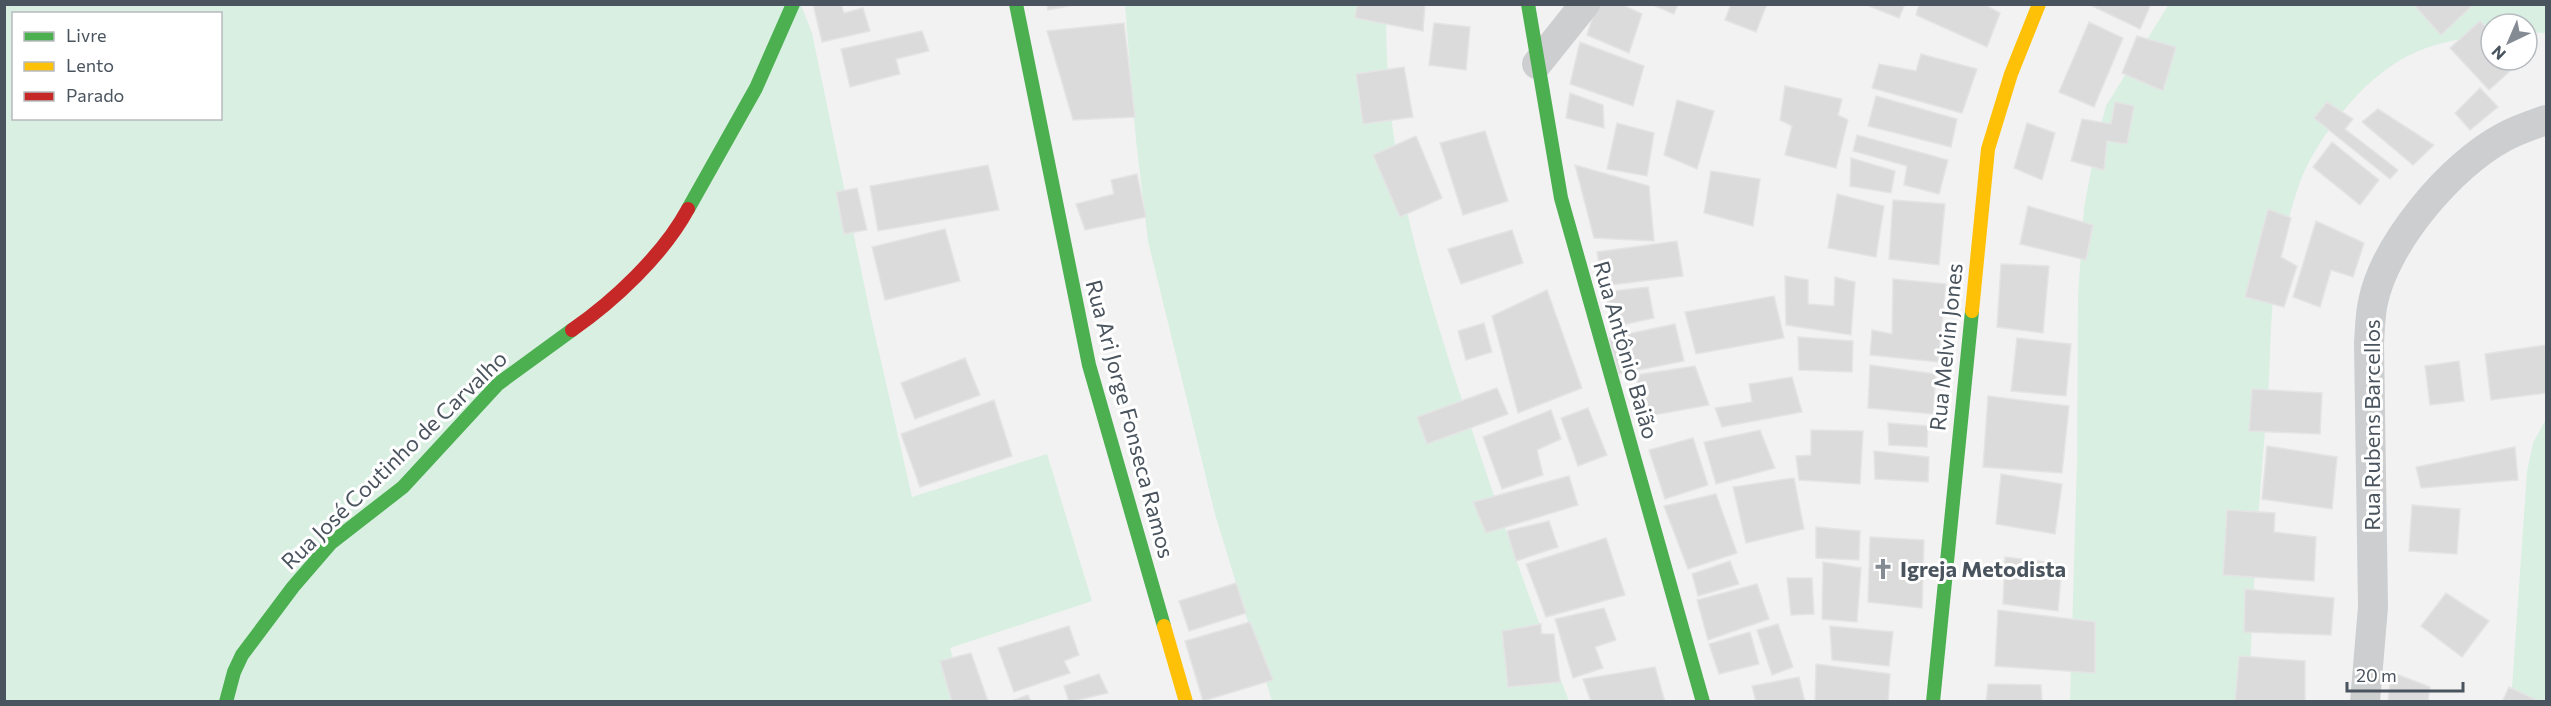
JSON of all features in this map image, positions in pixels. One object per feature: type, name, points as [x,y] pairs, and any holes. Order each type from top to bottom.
[{"type":"street","name":"Rua José Coutinho de Carvalho","points":[[226,702],[234,672],[242,654],[317,558],[347,529],[403,487],[498,384],[591,317],[620,292],[653,258],[680,224],[756,88],[793,4]]},
{"type":"street","name":"Rua Ari Jorge Fonseca Ramos","points":[[1016,4],[1089,365],[1186,702]]},
{"type":"street","name":"Rua Antônio Baião","points":[[1528,4],[1562,198],[1703,702]]},
{"type":"street","points":[[1537,64],[1585,4]]},
{"type":"street","name":"Rua Melvin Jones","points":[[1933,702],[1988,149],[2011,74],[2038,4]]},
{"type":"street","name":"Rua Rubens Barcellos","points":[[2365,702],[2373,607],[2369,343],[2372,302],[2380,277],[2395,248],[2435,196],[2484,150],[2504,137],[2547,120]]},
{"type":"green space","points":[[2169,4],[2546,5],[2546,33],[2539,33],[2539,12],[2479,12],[2479,36],[2416,52],[2384,71],[2342,112],[2304,171],[2285,234],[2274,293],[2256,554],[2249,701],[2070,702],[2077,462],[2078,296],[2084,208],[2106,106]]},
{"type":"green space","points":[[4,5],[801,5],[812,33],[870,313],[912,497],[1047,454],[1092,601],[950,648],[965,701],[5,701]]},
{"type":"green space","points":[[1125,5],[1386,5],[1393,131],[1404,198],[1420,264],[1499,510],[1569,701],[1272,701],[1215,514],[1148,241],[1136,140]]},
{"type":"green space","points":[[2546,419],[2546,701],[2511,702],[2527,472],[2533,443]]},
{"type":"building","points":[[813,4],[841,4],[844,13],[863,8],[870,31],[822,42]]},
{"type":"building","points":[[1047,4],[1079,4],[1048,10]]},
{"type":"building","points":[[1357,4],[1425,4],[1423,31],[1355,18]]},
{"type":"building","points":[[1597,4],[1621,4],[1642,14],[1629,53],[1587,35]]},
{"type":"building","points":[[1650,4],[1678,4],[1674,14]]},
{"type":"building","points":[[1731,4],[1767,4],[1756,32],[1725,20]]},
{"type":"building","points":[[1864,4],[1905,4],[1899,18]]},
{"type":"building","points":[[1919,4],[1984,4],[2000,13],[1987,47],[1916,15]]},
{"type":"building","points":[[2088,4],[2151,4],[2140,29]]},
{"type":"building","points":[[2413,4],[2474,4],[2441,35]]},
{"type":"building","points":[[2089,22],[2123,38],[2094,107],[2059,92]]},
{"type":"building","points":[[2479,22],[2479,72],[2509,72],[2489,90],[2450,48]]},
{"type":"building","points":[[1124,23],[1135,117],[1073,120],[1047,31]]},
{"type":"building","points":[[1434,23],[1470,27],[1466,70],[1429,65]]},
{"type":"building","points":[[922,31],[929,51],[896,59],[900,74],[850,87],[841,49]]},
{"type":"building","points":[[2137,36],[2176,47],[2163,91],[2122,73]]},
{"type":"building","points":[[1580,42],[1644,66],[1633,106],[1570,84]]},
{"type":"building","points":[[1921,54],[1977,69],[1962,113],[1872,88],[1879,64],[1916,71]]},
{"type":"building","points":[[1404,67],[1413,117],[1363,124],[1356,74]]},
{"type":"building","points":[[1785,86],[1842,99],[1838,115],[1848,120],[1836,168],[1785,155],[1792,126],[1780,120]]},
{"type":"building","points":[[2480,88],[2498,107],[2470,130],[2455,113]]},
{"type":"building","points":[[1570,93],[1603,105],[1604,128],[1566,118]]},
{"type":"building","points":[[1876,96],[1957,119],[1951,147],[1868,126]]},
{"type":"building","points":[[1677,100],[1714,111],[1697,169],[1664,155]]},
{"type":"building","points":[[2115,102],[2134,106],[2127,144],[2107,141],[2104,170],[2071,161],[2082,119],[2111,124]]},
{"type":"building","points":[[2327,102],[2353,119],[2345,129],[2398,170],[2390,179],[2314,118]]},
{"type":"building","points":[[2378,109],[2434,145],[2413,165],[2362,122]]},
{"type":"building","points":[[1617,123],[1654,133],[1647,176],[1607,169]]},
{"type":"building","points":[[2027,123],[2055,133],[2042,180],[2014,168]]},
{"type":"building","points":[[1485,131],[1508,201],[1463,215],[1440,143]]},
{"type":"building","points":[[1857,135],[1948,160],[1939,194],[1904,185],[1907,166],[1853,151]]},
{"type":"building","points":[[1416,136],[1442,198],[1400,217],[1373,155]]},
{"type":"building","points":[[2332,142],[2379,180],[2360,205],[2313,167]]},
{"type":"building","points":[[1851,158],[1895,171],[1891,193],[1850,186]]},
{"type":"building","points":[[988,165],[999,210],[878,231],[870,186]]},
{"type":"building","points":[[1575,165],[1649,186],[1654,241],[1594,238]]},
{"type":"building","points":[[1711,171],[1760,179],[1753,226],[1704,213]]},
{"type":"building","points":[[1137,174],[1146,217],[1085,230],[1076,204],[1114,194],[1111,180]]},
{"type":"building","points":[[857,188],[867,230],[844,234],[836,192]]},
{"type":"building","points":[[1837,194],[1884,206],[1876,257],[1828,248]]},
{"type":"building","points":[[1893,200],[1945,204],[1939,265],[1889,259]]},
{"type":"building","points":[[2028,206],[2093,225],[2086,260],[2020,244]]},
{"type":"building","points":[[2268,209],[2291,218],[2281,257],[2297,266],[2284,307],[2245,297]]},
{"type":"building","points":[[2316,221],[2364,243],[2353,277],[2331,270],[2320,307],[2293,297]]},
{"type":"building","points":[[945,229],[960,281],[885,300],[872,247]]},
{"type":"building","points":[[1512,230],[1523,263],[1461,284],[1448,249]]},
{"type":"building","points":[[1677,241],[1683,276],[1603,286],[1597,252]]},
{"type":"building","points":[[2001,264],[2049,266],[2043,333],[1997,327]]},
{"type":"building","points":[[1785,276],[1808,280],[1808,304],[1834,306],[1835,277],[1855,282],[1851,335],[1786,325]]},
{"type":"building","points":[[1893,279],[1946,284],[1938,362],[1870,355],[1872,330],[1892,334]]},
{"type":"building","points":[[1648,287],[1654,318],[1613,327],[1604,292]]},
{"type":"building","points":[[1547,290],[1582,388],[1518,413],[1492,316]]},
{"type":"building","points":[[1774,296],[1784,338],[1696,354],[1685,312]]},
{"type":"building","points":[[1484,323],[1492,352],[1466,360],[1458,331]]},
{"type":"building","points":[[1675,324],[1684,361],[1619,374],[1609,338]]},
{"type":"building","points":[[1798,337],[1853,341],[1852,372],[1799,370]]},
{"type":"building","points":[[2017,338],[2071,344],[2066,396],[2011,391]]},
{"type":"building","points":[[2546,345],[2546,393],[2491,400],[2485,354]]},
{"type":"building","points":[[965,358],[980,395],[915,419],[901,383]]},
{"type":"building","points":[[2459,361],[2464,401],[2430,405],[2425,366]]},
{"type":"building","points":[[1870,365],[1936,374],[1933,414],[1868,408]]},
{"type":"building","points":[[1695,366],[1709,405],[1643,417],[1636,375]]},
{"type":"building","points":[[1792,377],[1802,412],[1722,427],[1715,408],[1752,402],[1749,384]]},
{"type":"building","points":[[1497,388],[1508,414],[1427,444],[1417,417]]},
{"type":"building","points":[[2252,389],[2322,393],[2320,434],[2249,431]]},
{"type":"building","points":[[1988,396],[2069,406],[2062,473],[1983,467]]},
{"type":"building","points":[[994,400],[1012,456],[920,487],[901,434]]},
{"type":"building","points":[[1588,408],[1607,455],[1578,466],[1561,418]]},
{"type":"building","points":[[1551,410],[1561,439],[1537,450],[1543,475],[1502,489],[1483,437]]},
{"type":"building","points":[[1888,423],[1928,426],[1927,447],[1889,445]]},
{"type":"building","points":[[1760,430],[1775,468],[1716,484],[1704,442]]},
{"type":"building","points":[[1811,430],[1863,431],[1860,484],[1799,480],[1796,456],[1811,455]]},
{"type":"building","points":[[1693,438],[1708,485],[1665,499],[1649,450]]},
{"type":"building","points":[[2267,446],[2337,457],[2332,509],[2262,499]]},
{"type":"building","points":[[2515,447],[2518,480],[2421,488],[2416,467]]},
{"type":"building","points":[[1874,451],[1929,457],[1928,482],[1875,479]]},
{"type":"building","points":[[2001,474],[2062,484],[2055,534],[1996,524]]},
{"type":"building","points":[[1569,476],[1578,505],[1486,533],[1473,502]]},
{"type":"building","points":[[1794,478],[1804,529],[1746,543],[1733,487]]},
{"type":"building","points":[[1716,494],[1737,553],[1688,569],[1664,506]]},
{"type":"building","points":[[2412,505],[2460,509],[2457,554],[2409,551]]},
{"type":"building","points":[[2227,510],[2275,513],[2274,532],[2316,537],[2314,581],[2223,575]]},
{"type":"building","points":[[1549,521],[1558,547],[1516,561],[1507,531]]},
{"type":"building","points":[[1816,527],[1860,531],[1859,560],[1816,558]]},
{"type":"building","points":[[1870,537],[1924,540],[1922,608],[1868,602]]},
{"type":"building","points":[[1606,538],[1625,595],[1546,617],[1526,564]]},
{"type":"building","points":[[2005,557],[2062,564],[2058,611],[2003,604]]},
{"type":"building","points":[[1730,561],[1739,584],[1698,596],[1692,574]]},
{"type":"building","points":[[1823,562],[1861,568],[1857,622],[1822,619]]},
{"type":"building","points":[[1787,578],[1812,578],[1814,614],[1791,615]]},
{"type":"building","points":[[1236,583],[1246,613],[1189,631],[1179,601]]},
{"type":"building","points":[[1757,584],[1769,619],[1708,640],[1697,600]]},
{"type":"building","points":[[2245,589],[2334,598],[2331,635],[2244,632]]},
{"type":"building","points":[[2446,593],[2489,621],[2462,657],[2421,626]]},
{"type":"building","points":[[1604,608],[1616,640],[1595,647],[1603,668],[1573,678],[1555,619]]},
{"type":"building","points":[[1998,610],[2095,622],[2095,673],[1995,666]]},
{"type":"building","points":[[1250,622],[1273,680],[1203,701],[1185,641]]},
{"type":"building","points":[[1541,624],[1541,634],[1554,634],[1560,682],[1508,687],[1502,631]]},
{"type":"building","points":[[1778,624],[1793,667],[1772,675],[1757,630]]},
{"type":"building","points":[[1069,626],[1079,655],[1064,661],[1070,673],[1014,692],[998,648]]},
{"type":"building","points":[[1830,626],[1893,632],[1889,666],[1832,660]]},
{"type":"building","points":[[1750,632],[1759,664],[1719,674],[1709,644]]},
{"type":"building","points":[[971,653],[988,701],[952,702],[940,661]]},
{"type":"building","points":[[2239,656],[2305,661],[2305,702],[2235,701]]},
{"type":"building","points":[[1816,664],[1890,674],[1888,702],[1815,702]]},
{"type":"building","points":[[1655,667],[1665,702],[1591,702],[1583,679]]},
{"type":"building","points":[[2391,672],[2430,687],[2428,702],[2388,702]]},
{"type":"building","points":[[1099,674],[1108,693],[1069,702],[1064,686]]},
{"type":"building","points":[[1799,677],[1805,702],[1756,702],[1752,686]]},
{"type":"building","points":[[1988,684],[2041,685],[2042,702],[1986,702]]},
{"type":"building","points":[[2509,687],[2541,702],[2502,702]]},
{"type":"building","points":[[1028,695],[1031,702],[1008,702]]},
{"type":"traffic: fast","points":[[688,209],[756,88],[793,4]]},
{"type":"traffic: fast","points":[[1016,4],[1089,365],[1164,626]]},
{"type":"traffic: fast","points":[[1528,4],[1561,198],[1703,702]]},
{"type":"traffic: fast","points":[[1933,702],[1972,311]]},
{"type":"traffic: fast","points":[[226,702],[234,672],[242,655],[293,587],[331,543],[403,487],[498,384],[572,330]]},
{"type":"traffic: slow","points":[[1972,311],[1988,149],[2011,74],[2039,4]]},
{"type":"traffic: slow","points":[[1164,626],[1186,702]]},
{"type":"traffic: jam","points":[[572,330],[636,276],[665,243],[688,209]]},
{"type":"place","name":"Igreja Metodista","points":[[1883,569]]}]
